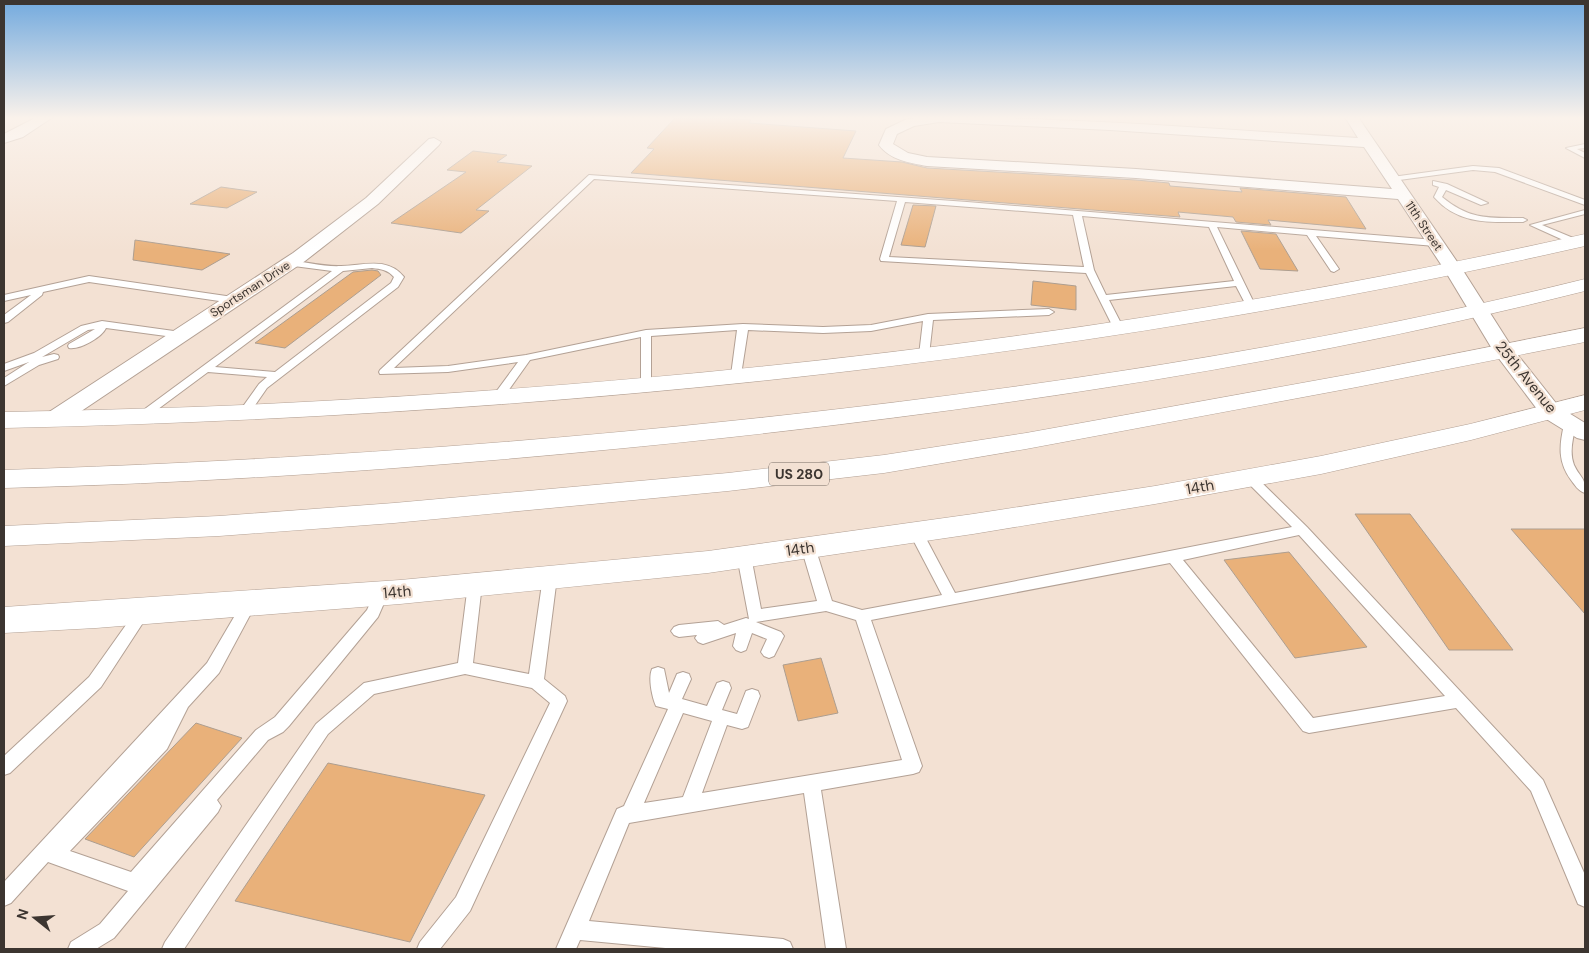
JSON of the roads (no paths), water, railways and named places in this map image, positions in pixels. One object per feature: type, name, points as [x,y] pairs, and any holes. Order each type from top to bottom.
[{"type":"main road","points":[[4,420],[369,406],[736,376],[924,355],[1118,329],[1251,307],[1453,269],[1580,241]]},
{"type":"main road","points":[[4,479],[223,471],[418,458],[605,442],[953,403],[1252,357],[1478,311],[1585,285]]},
{"type":"main road","name":"US 280","points":[[4,536],[219,526],[394,513],[728,482],[884,464],[1357,380],[1585,335]]},
{"type":"main road","name":"14th","points":[[4,620],[143,612],[382,594],[744,556],[916,532],[1155,495],[1322,465],[1462,434],[1573,418]]},
{"type":"street","name":"Sportsman Drive","points":[[54,419],[289,263],[372,202],[414,161]]},
{"type":"street","points":[[944,161],[1127,172],[1402,195]]},
{"type":"street","name":"11th Street","points":[[1381,161],[1453,269],[1478,311]]},
{"type":"street","name":"25th Avenue","points":[[1478,311],[1504,352],[1573,418]]},
{"type":"lane","points":[[1392,179],[1473,168],[1496,170],[1585,202]]},
{"type":"lane","points":[[1419,175],[1484,203]]},
{"type":"lane","points":[[1049,312],[928,317],[871,328],[852,329],[823,330],[744,327],[646,333],[526,358],[448,369],[384,372],[592,177],[902,199],[1435,243]]},
{"type":"lane","points":[[1444,186],[1438,197],[1452,208],[1479,220],[1523,220]]},
{"type":"lane","points":[[902,199],[884,260],[1089,270]]},
{"type":"lane","points":[[1534,225],[1585,212]]},
{"type":"lane","points":[[1076,213],[1089,270],[1118,329]]},
{"type":"lane","points":[[1508,214],[1580,241]]},
{"type":"lane","points":[[1212,225],[1251,307]]},
{"type":"lane","points":[[1310,233],[1334,269]]},
{"type":"lane","points":[[245,412],[263,386],[395,285],[399,277],[396,272],[383,267],[371,266],[340,269],[289,263]]},
{"type":"lane","points":[[142,416],[340,269]]},
{"type":"lane","points":[[4,298],[89,279],[233,300]]},
{"type":"lane","points":[[1104,298],[1239,283]]},
{"type":"lane","points":[[4,320],[43,289]]},
{"type":"lane","points":[[924,355],[928,317]]},
{"type":"lane","points":[[4,383],[36,359],[85,328],[102,324],[181,335]]},
{"type":"lane","points":[[73,346],[99,332],[102,324]]},
{"type":"lane","points":[[736,376],[744,327]]},
{"type":"lane","points":[[646,333],[646,384]]},
{"type":"lane","points":[[4,368],[36,359],[54,357]]},
{"type":"lane","points":[[499,396],[526,358]]},
{"type":"lane","points":[[205,370],[278,375]]},
{"type":"lane","points":[[1573,418],[1564,447],[1572,474],[1585,489]]},
{"type":"lane","points":[[1250,478],[1302,530],[1537,786],[1585,897]]},
{"type":"lane","points":[[679,631],[750,620],[826,605],[862,616],[1173,557],[1302,530]]},
{"type":"lane","points":[[916,532],[952,600]]},
{"type":"lane","points":[[808,547],[826,605]]},
{"type":"lane","points":[[741,646],[750,620],[744,556]]},
{"type":"lane","points":[[1173,557],[1309,726],[1459,701]]},
{"type":"lane","points":[[536,682],[550,577]]},
{"type":"lane","points":[[465,668],[475,584]]},
{"type":"lane","points":[[78,949],[108,931],[373,613],[382,594]]},
{"type":"lane","points":[[4,896],[213,668],[249,604]]},
{"type":"lane","points":[[4,767],[95,682],[143,612]]},
{"type":"lane","points":[[566,949],[623,815],[913,766],[862,616]]},
{"type":"lane","points":[[703,638],[750,620]]},
{"type":"lane","points":[[750,620],[776,636],[769,652]]},
{"type":"lane","points":[[172,949],[322,729],[370,688],[465,668],[536,682],[559,701],[463,904],[427,949]]},
{"type":"lane","points":[[658,674],[662,701],[742,722],[752,696]]},
{"type":"lane","points":[[630,814],[675,705],[683,679]]},
{"type":"lane","points":[[689,803],[717,715],[723,688]]},
{"type":"lane","points":[[184,700],[162,744],[54,855],[134,883],[262,735],[283,721]]},
{"type":"lane","points":[[4,754],[33,740]]},
{"type":"lane","points":[[811,783],[836,949]]},
{"type":"lane","points":[[575,930],[783,949]]}]
